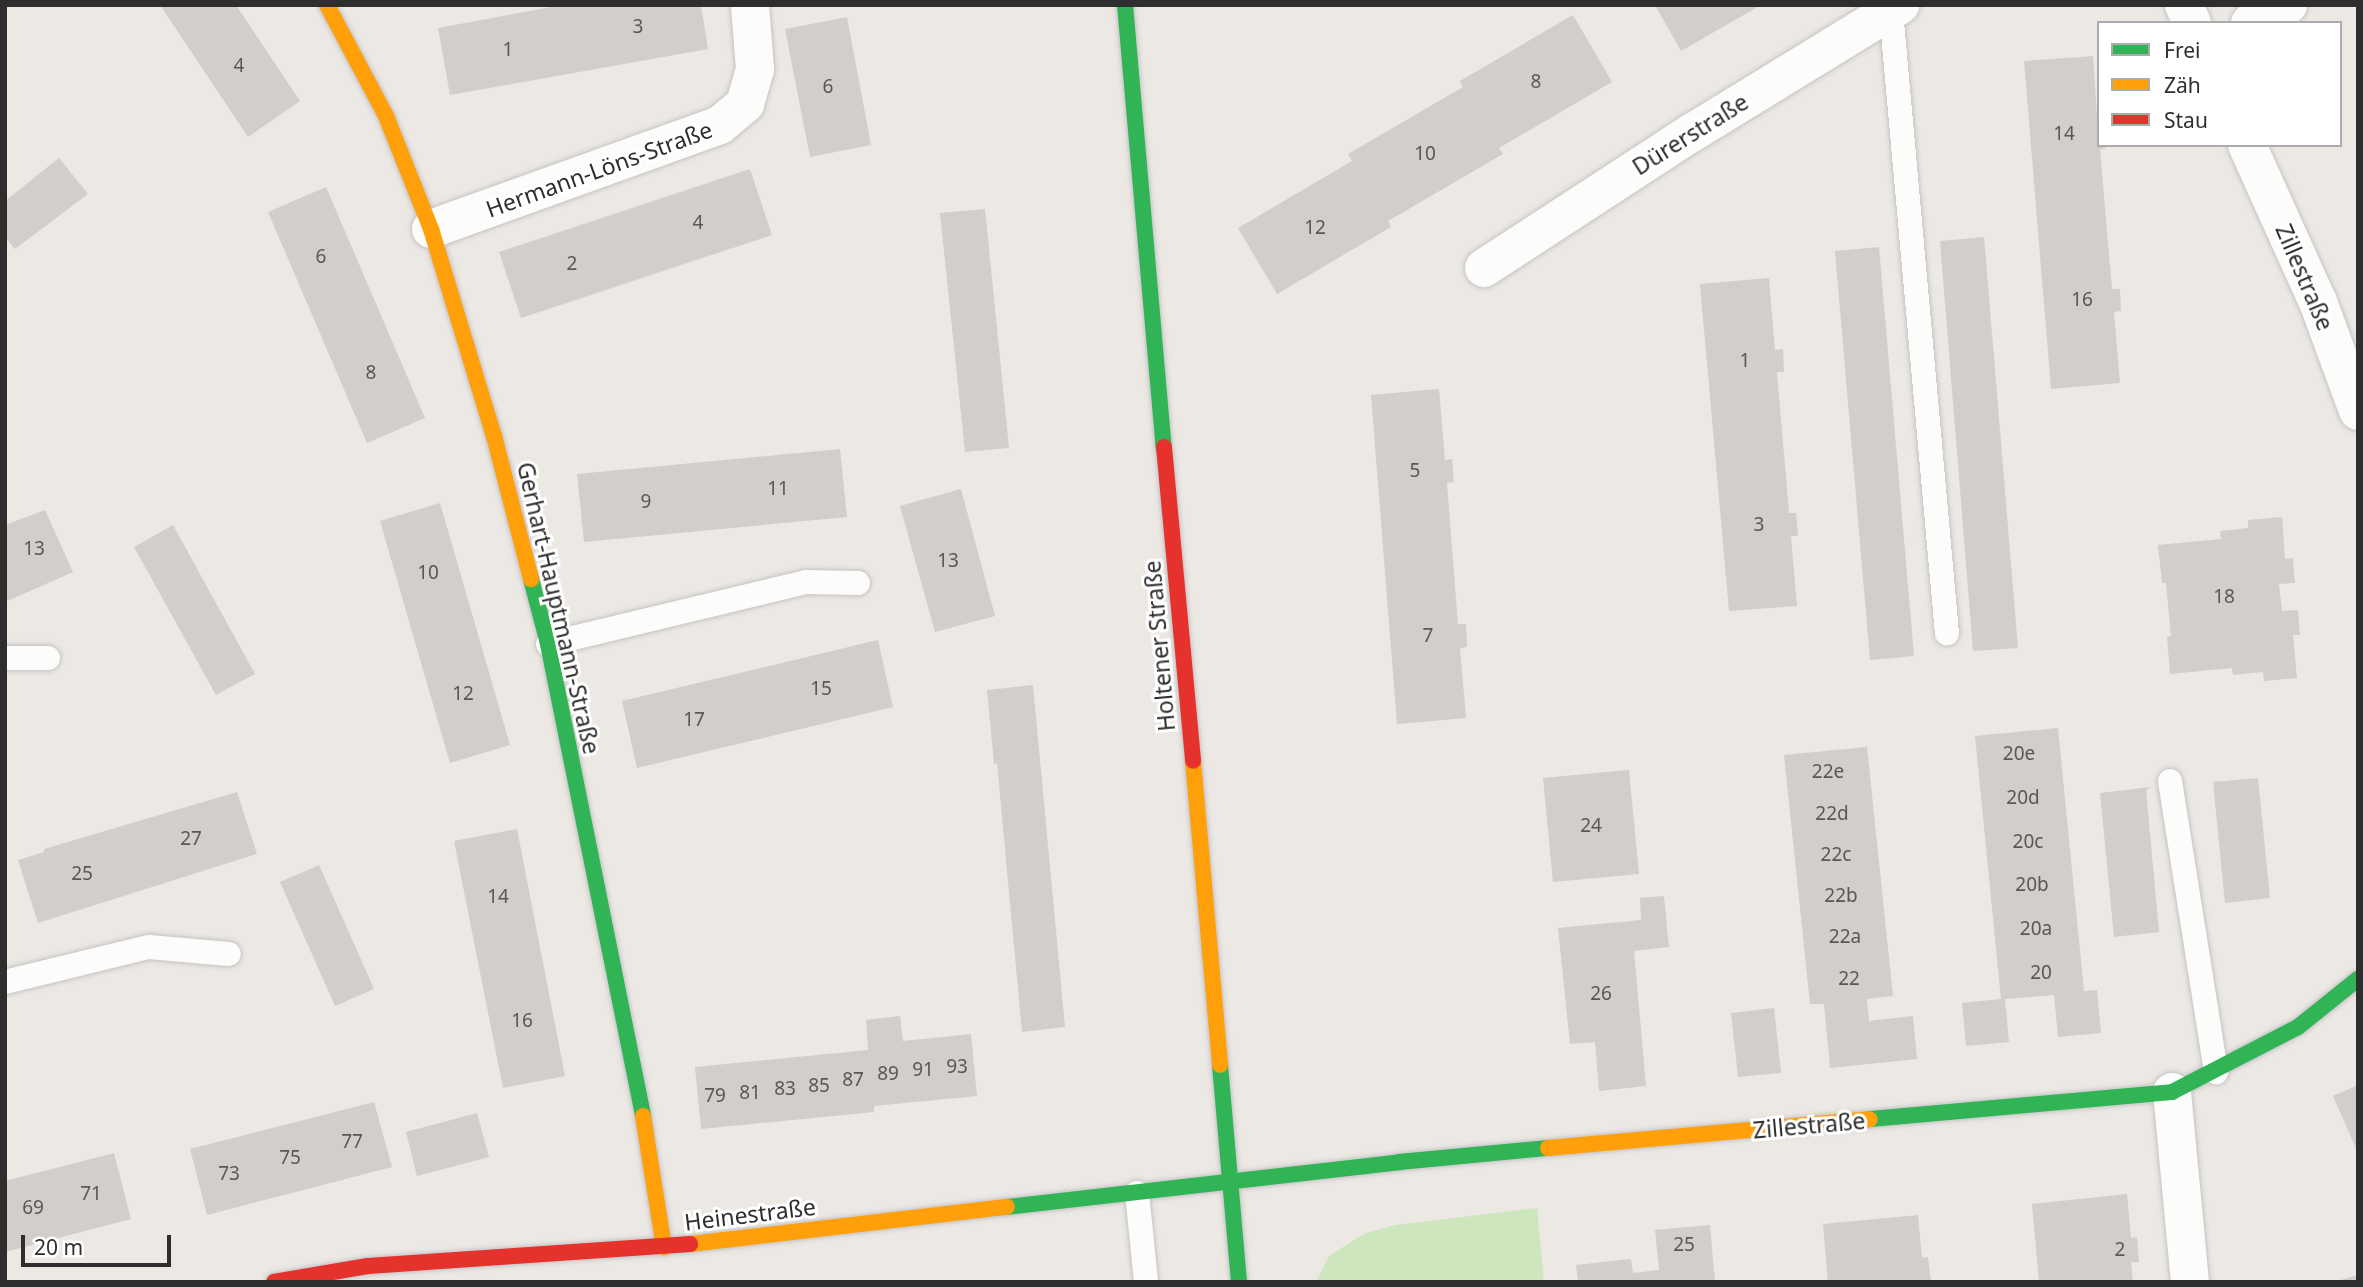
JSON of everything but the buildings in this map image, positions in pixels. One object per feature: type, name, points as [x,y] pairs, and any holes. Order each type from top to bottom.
[{"type":"street","name":"Gerhart-Hauptmann-Straße","points":[[327,5],[386,116],[431,229],[494,436],[548,645],[634,1059],[664,1247]]},
{"type":"street","name":"Hermann-Löns-Straße","points":[[431,229],[720,125],[745,104],[755,69],[750,5]]},
{"type":"street","name":"Holtener Straße","points":[[1125,5],[1239,1282]]},
{"type":"street","points":[[2184,5],[2191,21]]},
{"type":"street","points":[[2254,21],[2288,5]]},
{"type":"street","name":"Dürerstraße","points":[[1484,268],[1693,132],[1895,8]]},
{"type":"street","name":"Zillestraße","points":[[2248,147],[2318,302],[2358,411]]},
{"type":"street","name":"Zillestraße","points":[[1230,1181],[1398,1162],[2172,1092],[2216,1072],[2298,1027],[2358,979]]},
{"type":"street","points":[[2172,1092],[2190,1282]]},
{"type":"street","name":"Heinestraße","points":[[274,1282],[368,1266],[664,1247],[1230,1181]]},
{"type":"lane","points":[[1895,8],[1947,633]]},
{"type":"lane","points":[[548,645],[806,582],[858,583]]},
{"type":"lane","points":[[5,658],[48,658]]},
{"type":"lane","points":[[2170,781],[2216,1072]]},
{"type":"lane","points":[[5,982],[149,947],[229,954]]},
{"type":"lane","points":[[1138,1192],[1146,1282]]},
{"type":"green space","points":[[1537,1208],[1544,1282],[1316,1282],[1329,1256],[1365,1233],[1396,1225]]},
{"type":"traffic: fast","points":[[1125,5],[1164,447]]},
{"type":"traffic: fast","points":[[531,579],[548,644],[643,1116]]},
{"type":"traffic: fast","points":[[1870,1119],[2172,1092],[2298,1027],[2358,979]]},
{"type":"traffic: fast","points":[[1220,1065],[1239,1282]]},
{"type":"traffic: fast","points":[[1007,1207],[1399,1162],[1548,1148]]},
{"type":"traffic: slow","points":[[327,5],[386,116],[431,229],[494,436],[531,579]]},
{"type":"traffic: slow","points":[[1193,761],[1220,1065]]},
{"type":"traffic: slow","points":[[643,1116],[664,1247]]},
{"type":"traffic: slow","points":[[1548,1148],[1870,1119]]},
{"type":"traffic: slow","points":[[690,1244],[1007,1207]]},
{"type":"traffic: jam","points":[[1164,447],[1193,761]]},
{"type":"traffic: jam","points":[[274,1282],[368,1266],[690,1244]]}]
